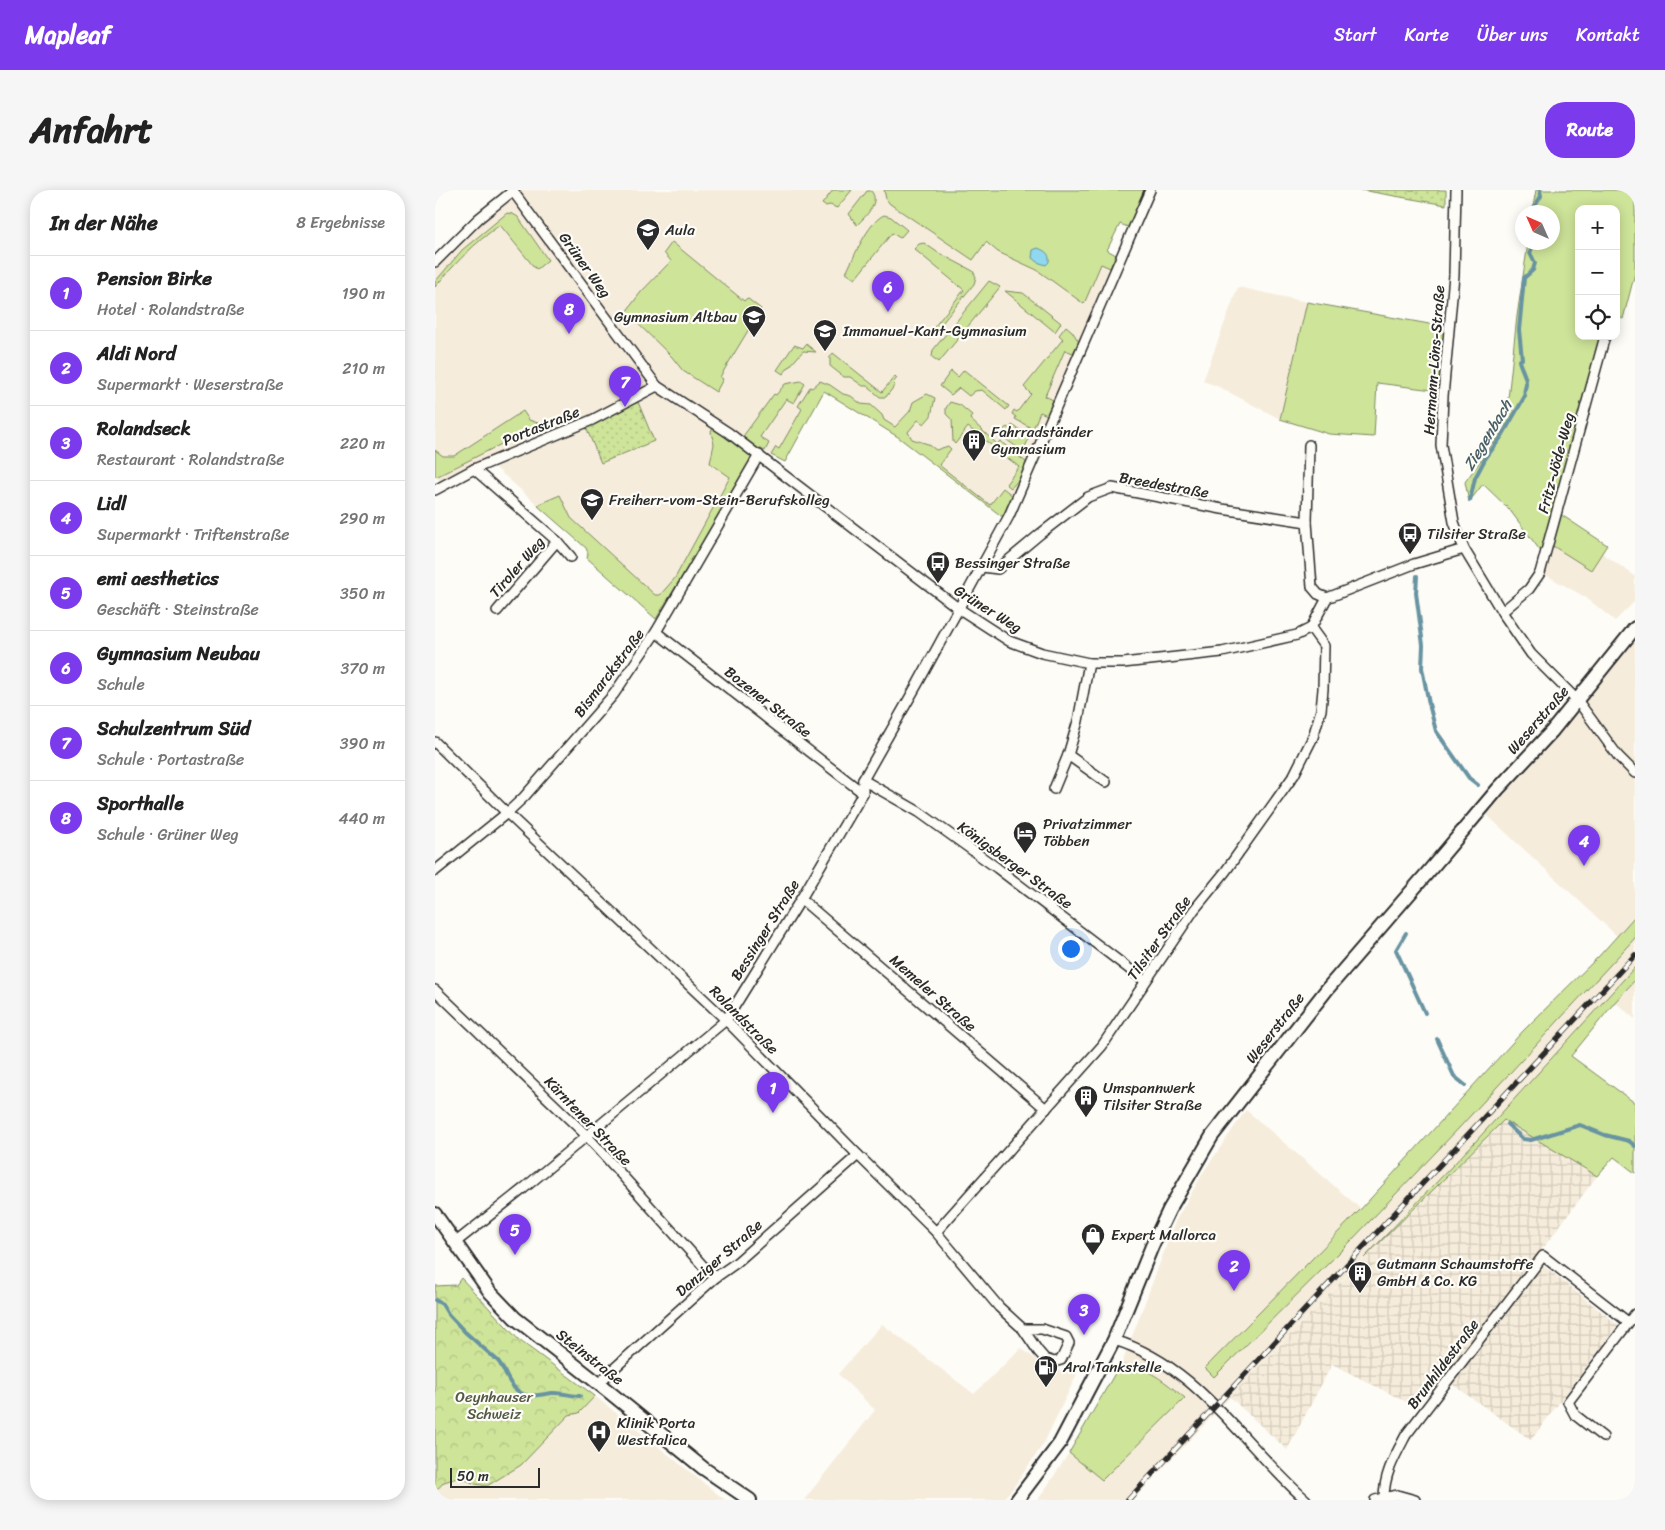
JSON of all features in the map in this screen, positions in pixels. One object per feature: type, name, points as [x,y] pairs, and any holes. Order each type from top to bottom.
[{"type":"street","points":[[435,262],[477,219],[513,190]]},
{"type":"street","name":"Grüner Weg","points":[[513,190],[657,386],[759,455],[958,608],[1009,641],[1042,653],[1089,663],[1123,663],[1222,652],[1297,635],[1311,628]]},
{"type":"street","points":[[863,793],[863,780],[1009,516],[1150,190]]},
{"type":"street","name":"Hermann-Löns-Straße","points":[[1456,190],[1455,275],[1443,396],[1441,446],[1454,522],[1464,549],[1502,612],[1531,654],[1577,700],[1618,756],[1635,773]]},
{"type":"street","name":"Fritz-Jöde-Weg","points":[[1502,612],[1529,588],[1541,573],[1604,340]]},
{"type":"street","name":"Portastraße","points":[[435,490],[474,469],[592,420],[657,386]]},
{"type":"street","points":[[1309,445],[1307,522],[1312,587],[1318,594],[1327,598]]},
{"type":"street","name":"Bismarckstraße","points":[[435,871],[507,813],[537,783],[614,694],[656,632],[759,455]]},
{"type":"street","points":[[474,469],[557,542],[571,557]]},
{"type":"street","name":"Breedestraße","points":[[981,567],[998,569],[1039,534],[1088,497],[1112,488],[1213,508],[1307,522]]},
{"type":"street","name":"Tiroler Weg","points":[[497,611],[557,542]]},
{"type":"street","points":[[1311,628],[1327,598],[1415,564],[1464,549]]},
{"type":"street","name":"Tilsiter Straße","points":[[937,1232],[1102,1046],[1194,910],[1225,872],[1294,775],[1313,736],[1321,710],[1324,646],[1311,628]]},
{"type":"street","name":"Weserstraße","points":[[1017,1500],[1060,1443],[1114,1340],[1152,1246],[1212,1136],[1328,988],[1442,857],[1498,789],[1552,731],[1635,628]]},
{"type":"street","name":"Bozener Straße","points":[[656,632],[863,793]]},
{"type":"street","points":[[1054,789],[1068,755],[1078,721],[1089,663]]},
{"type":"street","name":"Rolandstraße","points":[[435,742],[507,813],[726,1020],[858,1155],[937,1232],[999,1307],[1023,1329],[1032,1344],[1045,1359],[1054,1362],[1061,1360],[1069,1343],[1066,1337],[1042,1329],[1023,1329]]},
{"type":"street","points":[[1068,755],[1106,782]]},
{"type":"street","name":"Königsberger Straße","points":[[863,780],[919,812],[974,851],[1145,981]]},
{"type":"street","name":"Bessinger Straße","points":[[456,1242],[726,1020],[801,899],[863,793]]},
{"type":"street","name":"Memeler Straße","points":[[801,899],[1046,1109]]},
{"type":"street","name":"Kärntener Straße","points":[[435,990],[587,1136],[704,1267],[716,1277]]},
{"type":"street","name":"Danziger Straße","points":[[599,1384],[716,1277],[736,1263],[858,1155]]},
{"type":"street","name":"Steinstraße","points":[[435,1214],[490,1292],[515,1318],[703,1468],[750,1500]]},
{"type":"street","name":"Brunhildestraße","points":[[1379,1499],[1390,1464],[1406,1436],[1543,1256],[1628,1322]]},
{"type":"street","points":[[1603,1437],[1575,1415],[1568,1402],[1635,1314]]},
{"type":"street","points":[[1114,1340],[1133,1345],[1161,1361],[1192,1384],[1306,1500]]},
{"type":"street","points":[[1379,1499],[1397,1495],[1415,1500]]},
{"type":"shaded area","points":[[520,190],[1022,190],[1032,211],[1112,266],[1004,518],[898,437],[824,391],[785,462],[759,449],[656,619],[587,558],[586,548],[487,460],[442,484],[435,475],[435,267],[480,222]]},
{"type":"shaded area","points":[[1238,287],[1307,302],[1280,419],[1217,386],[1203,381]]},
{"type":"shaded area","points":[[1545,540],[1591,570],[1602,553],[1635,576],[1635,601],[1615,621],[1585,597],[1537,570]]},
{"type":"shaded area","points":[[1635,638],[1635,916],[1617,936],[1487,815],[1582,705]]},
{"type":"shaded area","points":[[1635,938],[1635,967],[1475,1142],[1133,1500],[1038,1500],[1069,1453],[1102,1480],[1185,1398],[1158,1377],[1138,1367],[1121,1366],[1176,1220],[1204,1171],[1246,1110],[1361,1209],[1205,1368],[1214,1377],[1348,1244],[1459,1128]]},
{"type":"shaded area","points":[[1635,980],[1635,1019],[1615,1002]]},
{"type":"shaded area","points":[[1504,1120],[1597,1176],[1535,1259],[1618,1325],[1531,1440],[1439,1375],[1416,1407],[1332,1364],[1287,1450],[1230,1397],[1364,1258]]},
{"type":"shaded area","points":[[882,1324],[974,1394],[1021,1348],[1038,1361],[1061,1371],[1077,1374],[1044,1443],[1013,1488],[1002,1500],[804,1500],[875,1410],[838,1374]]},
{"type":"shaded area","name":"Klinik Porta Westfalica","points":[[595,1396],[725,1500],[435,1500],[435,1492],[444,1482],[460,1477],[475,1484],[569,1415],[579,1413]]},
{"type":"green space","points":[[833,190],[852,190],[837,208],[822,204]]},
{"type":"green space","points":[[884,190],[1146,190],[1128,227],[1120,224],[1107,250],[1116,255],[1110,268],[1101,264],[1084,304],[1037,270],[998,252],[986,242],[973,260],[890,204],[886,199]]},
{"type":"green space","points":[[1361,190],[1446,190],[1446,205]]},
{"type":"green space","points":[[1536,190],[1635,190],[1635,273],[1623,319],[1620,317],[1620,205],[1575,205],[1575,340],[1609,340],[1560,514],[1607,545],[1591,570],[1545,541],[1542,553],[1509,509],[1483,484],[1469,502],[1465,482],[1505,427],[1517,316],[1527,250],[1560,250],[1560,205],[1533,205]]},
{"type":"green space","points":[[867,191],[871,191],[874,195],[873,204],[868,214],[857,225],[849,214]]},
{"type":"green space","points":[[507,213],[518,217],[548,260],[537,269],[534,267],[500,225],[473,246],[435,287],[435,282],[462,250]]},
{"type":"green space","points":[[884,215],[891,217],[907,230],[900,238],[892,233],[855,279],[846,273],[867,232]]},
{"type":"green space","points":[[672,242],[744,301],[747,298],[761,309],[720,377],[723,379],[716,392],[683,371],[672,357],[626,312],[641,292],[671,261],[664,253]]},
{"type":"green space","points":[[924,243],[973,271],[976,277],[974,284],[929,339],[926,337],[964,290],[914,249],[919,244]]},
{"type":"green space","points":[[989,281],[1000,287],[939,362],[932,357],[933,350]]},
{"type":"green space","points":[[1005,291],[1023,293],[1061,323],[1055,332]]},
{"type":"green space","points":[[1307,302],[1446,327],[1441,391],[1377,383],[1374,437],[1329,434],[1280,419]]},
{"type":"green space","points":[[1066,326],[1072,331],[1079,342],[1073,353],[1065,350],[1045,396],[1053,400],[1047,415],[1040,412],[1033,429],[1015,419],[1016,417],[1012,414],[1014,410],[1017,412],[1031,394],[1024,387],[1063,339],[1059,335]]},
{"type":"green space","points":[[806,344],[816,352],[803,351],[783,374],[777,370],[794,345],[803,348]]},
{"type":"green space","points":[[833,353],[882,392],[895,376],[897,378],[893,383],[895,385],[886,397],[880,397],[867,386],[863,386],[850,377],[844,377],[830,366],[830,357]]},
{"type":"green space","points":[[964,370],[1009,406],[1006,410],[982,390],[975,391],[969,396],[959,388],[951,395],[940,386],[951,371],[958,377]]},
{"type":"green space","points":[[801,381],[805,384],[794,403],[786,399],[760,437],[769,443],[765,451],[759,448],[758,451],[741,439],[774,394],[776,395],[785,384]]},
{"type":"green space","points":[[820,381],[843,394],[851,396],[861,404],[871,405],[882,415],[884,420],[895,427],[910,411],[913,402],[927,394],[935,398],[931,416],[924,424],[918,420],[908,432],[912,439],[928,444],[936,450],[948,446],[951,449],[939,465],[990,505],[1003,488],[1013,496],[1004,518],[898,437],[824,391],[785,462],[771,455],[776,447],[779,449],[802,409],[798,406],[810,387],[812,388]]},
{"type":"green space","points":[[638,402],[654,441],[601,463],[585,425]]},
{"type":"green space","points":[[950,402],[960,405],[972,415],[970,419],[997,444],[1000,441],[1027,463],[1022,476],[1011,488],[1006,484],[1019,467],[968,427],[955,444],[953,442],[952,420],[946,414],[946,408]]},
{"type":"green space","points":[[523,411],[529,420],[541,424],[436,477],[435,450],[443,456],[454,456]]},
{"type":"green space","points":[[1012,425],[1030,436],[1025,447],[1032,450],[1030,457],[1003,437],[1005,434],[1003,430],[1007,427],[1010,429]]},
{"type":"green space","points":[[713,428],[754,458],[656,619],[587,558],[586,548],[538,506],[560,495],[571,518],[655,595],[660,595],[675,578],[730,477],[710,463],[714,444],[711,432]]},
{"type":"green space","points":[[1635,916],[1635,938],[1459,1128],[1348,1244],[1214,1377],[1205,1368],[1361,1209],[1523,1031],[1600,955]]},
{"type":"green space","points":[[1635,967],[1635,980],[1571,1056],[1635,1103],[1635,1173],[1614,1157],[1597,1176],[1504,1120],[1364,1258],[1475,1142]]},
{"type":"green space","name":"Oeynhauser Schweiz","points":[[461,1278],[519,1340],[595,1396],[579,1413],[569,1415],[521,1465],[487,1486],[475,1484],[460,1477],[444,1482],[435,1492],[435,1286],[456,1285]]},
{"type":"green space","points":[[1121,1366],[1139,1368],[1156,1376],[1185,1398],[1102,1480],[1069,1453]]},
{"type":"water","points":[[1038,248],[1048,254],[1049,262],[1046,265],[1032,258],[1033,250]]},
{"type":"waterway","name":"Ziegenbach","points":[[1536,205],[1541,196],[1540,190]]},
{"type":"waterway","name":"Ziegenbach","points":[[1470,500],[1475,478],[1485,459],[1502,436],[1525,396],[1526,380],[1519,361],[1522,359],[1519,330],[1524,278],[1533,270],[1535,263],[1530,253],[1531,250]]},
{"type":"waterway","name":"Ziegenbach","points":[[1417,576],[1416,593],[1423,645],[1422,668],[1436,731],[1469,778],[1478,785]]},
{"type":"waterway","name":"Ziegenbach","points":[[1406,933],[1396,950],[1425,1013]]},
{"type":"waterway","name":"Ziegenbach","points":[[1437,1039],[1454,1076],[1465,1085]]},
{"type":"waterway","name":"Ziegenbach","points":[[1507,1124],[1523,1139],[1531,1140],[1580,1125],[1605,1135],[1629,1141],[1635,1146]]},
{"type":"waterway","points":[[435,1300],[442,1304],[448,1314],[465,1332],[498,1361],[510,1382],[521,1393],[531,1396],[555,1393],[580,1396]]},
{"type":"railway","points":[[1128,1500],[1635,955]]},
{"type":"place","name":"Aula","points":[[648,251]]},
{"type":"place","name":"Gymnasium Neubau","points":[[888,312]]},
{"type":"place","name":"Sporthalle","points":[[569,334]]},
{"type":"place","name":"Gymnasium Altbau","points":[[754,338]]},
{"type":"place","name":"Immanuel-Kant-Gymnasium","points":[[825,352]]},
{"type":"place","name":"Schulzentrum Süd","points":[[625,407]]},
{"type":"place","name":"Fahrradständer Gymnasium","points":[[974,462]]},
{"type":"place","name":"Freiherr-vom-Stein-Berufskolleg","points":[[592,521]]},
{"type":"place","name":"Tilsiter Straße","points":[[1410,555]]},
{"type":"place","name":"Bessinger Straße","points":[[938,584]]},
{"type":"place","name":"Privatzimmer Többen","points":[[1025,854]]},
{"type":"place","name":"Lidl","points":[[1584,866]]},
{"type":"place","name":"Pension Birke","points":[[773,1113]]},
{"type":"place","name":"Umspannwerk Tilsiter Straße","points":[[1086,1118]]},
{"type":"place","name":"emi aesthetics","points":[[515,1255]]},
{"type":"place","name":"Expert Mallorca","points":[[1093,1256]]},
{"type":"place","name":"Aldi Nord","points":[[1234,1291]]},
{"type":"place","name":"Gutmann Schaumstoffe GmbH & Co. KG","points":[[1360,1294]]},
{"type":"place","name":"Rolandseck","points":[[1084,1335]]},
{"type":"place","name":"Aral Tankstelle","points":[[1046,1388]]},
{"type":"place","name":"Klinik Porta Westfalica","points":[[599,1453]]}]
